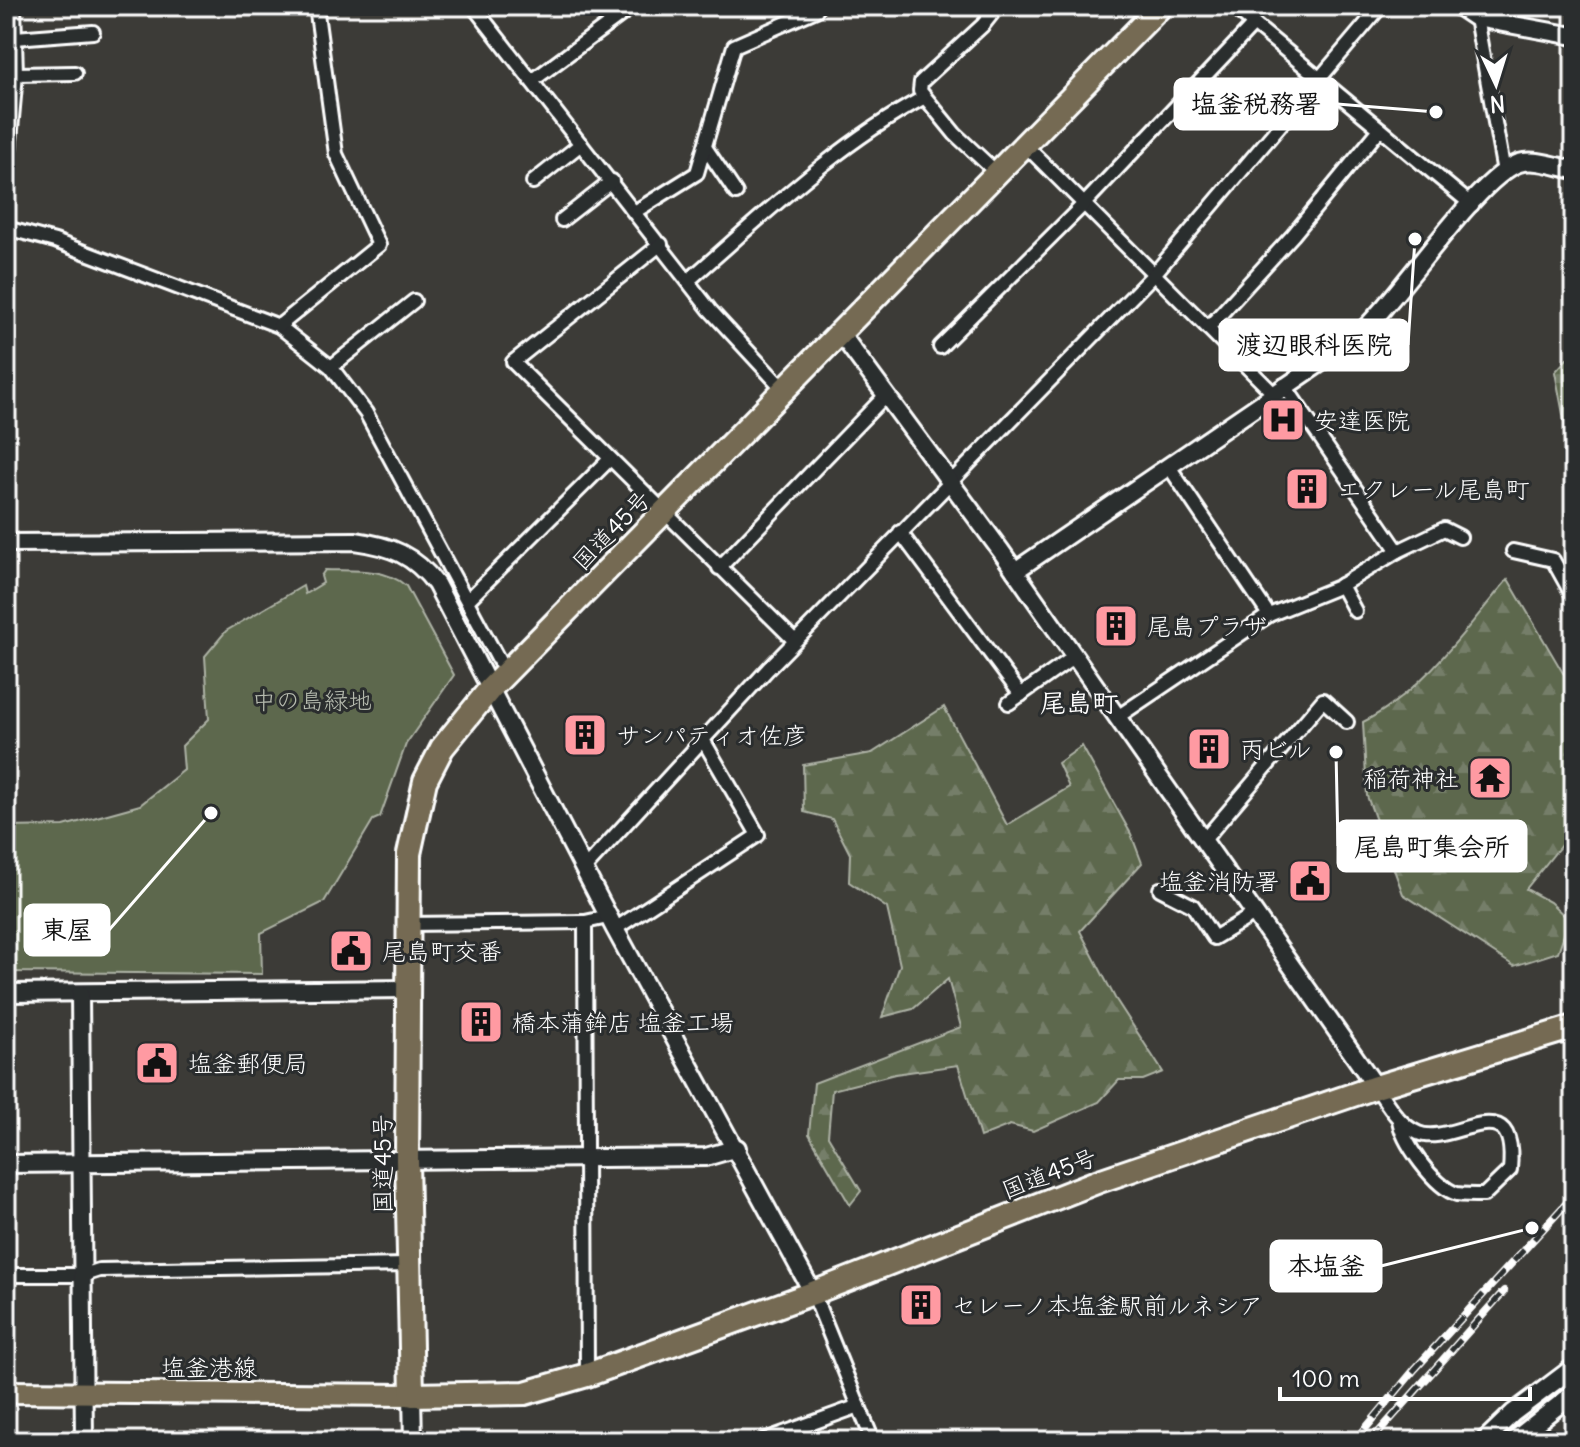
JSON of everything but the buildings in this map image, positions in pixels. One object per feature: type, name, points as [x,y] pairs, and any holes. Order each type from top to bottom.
[{"type":"highway","name":"国道45号","points":[[1161,6],[498,682],[442,748],[425,781],[409,854],[407,1160],[412,1395],[525,1393],[587,1375],[813,1293],[1099,1181],[1376,1087],[1574,1027]]},
{"type":"main road","name":"塩釜港線","points":[[6,1392],[412,1395]]},
{"type":"street","points":[[6,185],[16,74],[14,6]]},
{"type":"street","points":[[279,326],[379,245],[336,154],[316,6]]},
{"type":"street","points":[[473,6],[730,335],[785,391]]},
{"type":"street","points":[[532,81],[633,6]]},
{"type":"street","points":[[998,6],[983,25],[921,82],[923,98],[955,134],[998,174]]},
{"type":"street","points":[[1232,6],[1472,205]]},
{"type":"street","points":[[584,869],[702,738],[949,480],[1155,273],[1318,76],[1381,6]]},
{"type":"street","points":[[636,211],[697,173],[734,46],[816,10]]},
{"type":"street","points":[[1504,172],[1469,11],[1574,36]]},
{"type":"street","points":[[940,347],[1084,204],[1254,24]]},
{"type":"street","points":[[15,38],[93,32]]},
{"type":"street","points":[[16,74],[75,73]]},
{"type":"street","points":[[689,280],[841,149],[877,123],[923,98]]},
{"type":"street","points":[[1208,328],[1293,235],[1380,129]]},
{"type":"street","points":[[533,182],[581,144]]},
{"type":"street","points":[[1026,146],[1208,328],[1278,389],[1398,551]]},
{"type":"street","points":[[705,147],[736,193]]},
{"type":"street","points":[[1015,571],[1351,342],[1377,319],[1472,205],[1504,172],[1527,162],[1574,170]]},
{"type":"street","points":[[562,220],[612,181]]},
{"type":"street","points":[[6,228],[55,241],[279,326],[331,367],[366,413],[468,600],[498,682],[584,869],[813,1293],[873,1441]]},
{"type":"street","points":[[661,244],[513,362],[663,514],[795,641]]},
{"type":"street","points":[[331,367],[414,301]]},
{"type":"street","points":[[841,334],[1015,571],[1399,1119],[1419,1134],[1438,1135],[1452,1134],[1474,1122],[1493,1123],[1506,1135],[1512,1153],[1510,1170],[1484,1195],[1455,1193],[1432,1176],[1400,1134],[1399,1119]]},
{"type":"street","points":[[719,568],[887,394]]},
{"type":"street","points":[[468,600],[610,459]]},
{"type":"street","points":[[1168,465],[1269,615]]},
{"type":"street","points":[[1116,718],[1269,615],[1341,585],[1398,551],[1444,529],[1460,537]]},
{"type":"street","points":[[900,532],[1021,695]]},
{"type":"street","points":[[6,543],[355,541],[392,547],[424,568],[498,682]]},
{"type":"street","points":[[1513,551],[1553,560],[1574,598]]},
{"type":"street","points":[[1341,585],[1355,611]]},
{"type":"street","points":[[1009,703],[1074,657]]},
{"type":"street","points":[[1204,840],[1323,700],[1347,722]]},
{"type":"street","points":[[407,924],[612,923],[758,835],[702,738]]},
{"type":"street","points":[[1160,889],[1193,906],[1214,938],[1256,913]]},
{"type":"street","points":[[585,922],[587,1375]]},
{"type":"street","points":[[6,993],[409,989]]},
{"type":"street","points":[[80,993],[84,1441]]},
{"type":"street","points":[[6,1164],[706,1157],[737,1148]]},
{"type":"street","points":[[6,1275],[84,1275],[99,1270],[409,1265]]},
{"type":"street","points":[[1484,1441],[1513,1413],[1574,1367]]},
{"type":"street","points":[[1513,1441],[1574,1393]]},
{"type":"street","points":[[412,1395],[413,1441]]},
{"type":"street","points":[[762,1441],[859,1406]]},
{"type":"green space","points":[[1574,351],[1574,472],[1555,372]]},
{"type":"green space","name":"中の島緑地","points":[[325,570],[379,573],[406,586],[454,675],[406,744],[380,817],[373,820],[324,902],[261,933],[262,974],[6,972],[6,827],[64,826],[140,805],[184,770],[182,746],[209,719],[205,656],[226,631],[303,586],[305,594],[323,583],[321,576]]},
{"type":"green space","points":[[1508,579],[1563,673],[1574,684],[1574,829],[1526,889],[1550,902],[1569,920],[1558,952],[1514,966],[1403,894],[1367,796],[1363,722],[1385,709],[1424,677]]},
{"type":"green space","points":[[944,707],[1007,825],[1069,787],[1058,763],[1082,746],[1131,834],[1142,863],[1080,931],[1115,998],[1163,1072],[1143,1080],[1119,1080],[1099,1102],[1033,1131],[1010,1125],[980,1137],[958,1065],[895,1074],[832,1090],[828,1136],[861,1191],[850,1205],[809,1134],[814,1083],[961,1027],[948,979],[913,1009],[882,1017],[900,965],[887,908],[849,882],[850,854],[832,819],[804,812],[803,765],[872,753]]},
{"type":"railway","points":[[1355,1441],[1415,1369],[1574,1195]]},
{"type":"railway","points":[[1371,1441],[1504,1291]]},
{"type":"place","name":"塩釜税務署","points":[[1436,112]]},
{"type":"place","name":"渡辺眼科医院","points":[[1415,239]]},
{"type":"place","name":"安達医院","points":[[1283,420]]},
{"type":"place","name":"エクレール尾島町","points":[[1307,489]]},
{"type":"place","name":"尾島プラザ","points":[[1116,626]]},
{"type":"place","name":"サンパティオ佐彦","points":[[585,735]]},
{"type":"place","name":"丙ビル","points":[[1209,749]]},
{"type":"place","name":"尾島町集会所","points":[[1336,752]]},
{"type":"place","name":"稲荷神社","points":[[1490,778]]},
{"type":"place","name":"東屋","points":[[211,813]]},
{"type":"place","name":"塩釜消防署","points":[[1310,881]]},
{"type":"place","name":"尾島町交番","points":[[351,951]]},
{"type":"place","name":"橋本蒲鉾店 塩釜工場","points":[[481,1022]]},
{"type":"place","name":"塩釜郵便局","points":[[157,1063]]},
{"type":"place","name":"本塩釜","points":[[1532,1228]]},
{"type":"place","name":"セレーノ本塩釜駅前ルネシア","points":[[921,1305]]},
{"type":"district","name":"尾島町","points":[[1079,702]]}]
